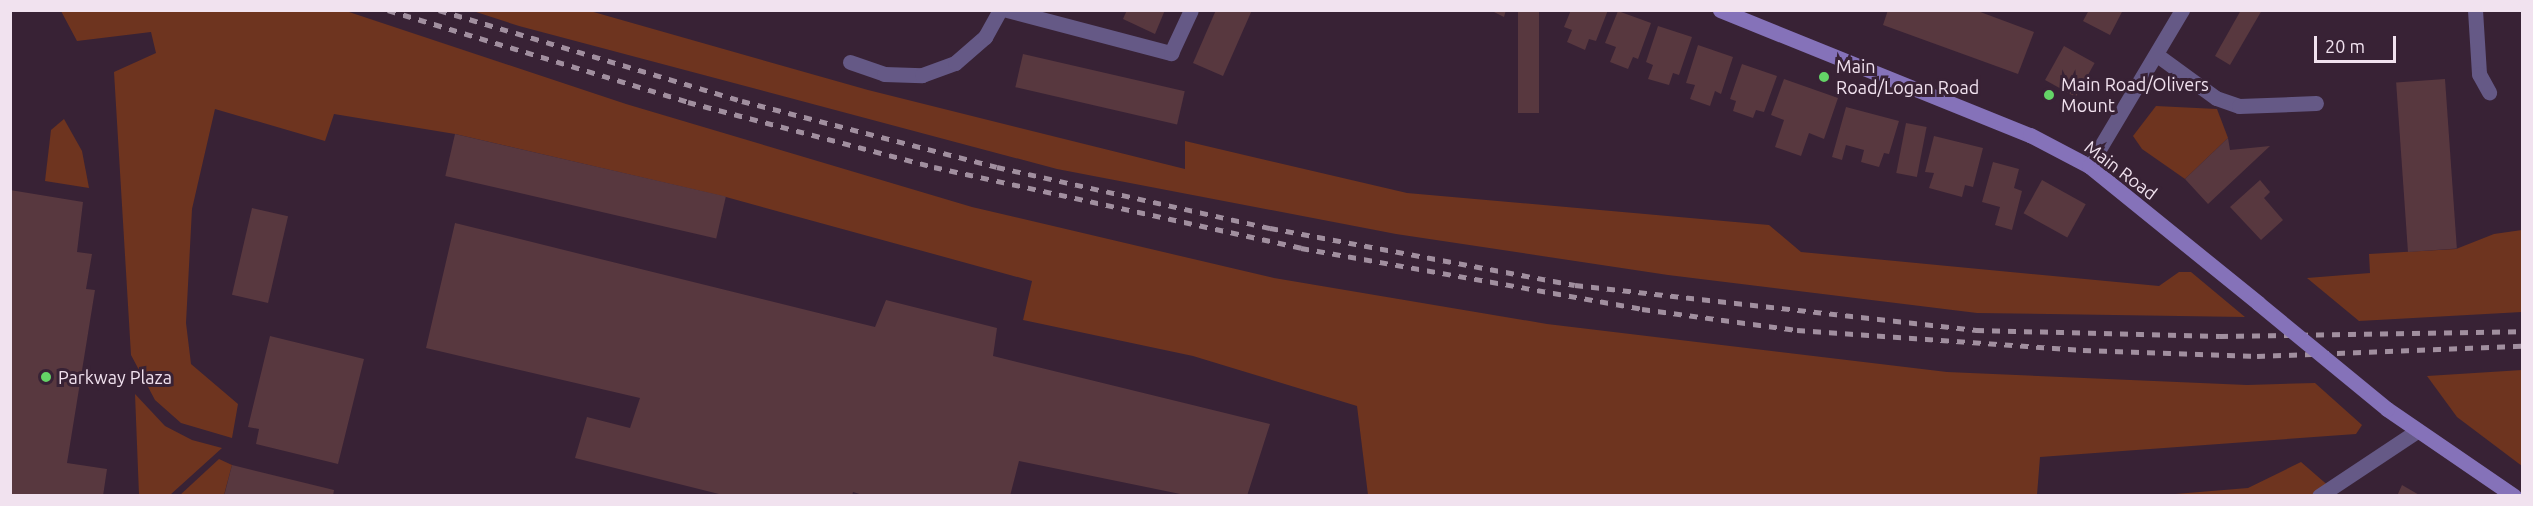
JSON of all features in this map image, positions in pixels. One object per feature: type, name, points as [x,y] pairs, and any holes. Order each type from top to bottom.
[{"type":"main road","name":"Main Road","points":[[1720,10],[2030,135],[2088,166],[2387,409],[2514,495]]},
{"type":"street","points":[[850,62],[884,74],[922,75],[955,63],[985,37],[1000,10]]},
{"type":"street","points":[[1007,10],[1171,53],[1191,10]]},
{"type":"street","points":[[2088,166],[2157,56],[2182,10]]},
{"type":"street","points":[[2475,10],[2479,74],[2489,92]]},
{"type":"street","points":[[2157,56],[2216,98],[2239,106],[2316,103]]},
{"type":"street","points":[[2319,495],[2417,431]]},
{"type":"shaded area","points":[[61,11],[346,11],[626,104],[972,207],[1274,278],[1547,324],[1947,372],[2247,385],[2315,383],[2362,425],[2356,434],[2040,457],[2037,495],[1368,495],[1357,406],[1193,356],[1023,320],[1032,281],[726,197],[455,134],[334,114],[325,141],[215,109],[192,209],[186,323],[191,364],[238,404],[232,438],[181,423],[155,400],[131,355],[114,72],[156,53],[151,32],[77,41]]},
{"type":"shaded area","points":[[473,11],[590,11],[868,90],[1185,169],[1185,141],[1407,193],[1769,225],[1801,252],[2159,286],[2179,272],[2191,272],[2245,317],[1977,313],[1668,275],[1396,234],[1057,169],[519,26]]},
{"type":"shaded area","points":[[2156,106],[2217,109],[2228,138],[2185,179],[2142,149],[2133,136]]},
{"type":"shaded area","points":[[64,119],[82,151],[89,188],[45,181],[51,130]]},
{"type":"shaded area","points":[[2522,230],[2522,312],[2359,321],[2307,278],[2370,273],[2369,254],[2456,249],[2494,234]]},
{"type":"shaded area","points":[[2522,370],[2522,466],[2457,417],[2427,376]]},
{"type":"shaded area","points":[[135,394],[165,426],[192,440],[222,448],[170,495],[139,495]]},
{"type":"shaded area","points":[[219,459],[232,465],[224,495],[179,496]]},
{"type":"shaded area","points":[[2301,462],[2331,488],[2317,496],[2151,496],[2248,488]]},
{"type":"building","points":[[1127,10],[1165,10],[1155,34],[1123,19]]},
{"type":"building","points":[[1216,10],[1252,10],[1223,76],[1193,63]]},
{"type":"building","points":[[1490,10],[1506,10],[1504,17]]},
{"type":"building","points":[[1518,10],[1539,10],[1539,113],[1518,113]]},
{"type":"building","points":[[1571,10],[1608,10],[1596,41],[1589,39],[1585,50],[1567,42],[1572,30],[1564,27]]},
{"type":"building","points":[[1888,10],[1975,10],[2034,32],[2018,74],[1883,25]]},
{"type":"building","points":[[2089,10],[2123,10],[2110,35],[2083,21]]},
{"type":"building","points":[[2241,10],[2262,10],[2230,65],[2215,56]]},
{"type":"building","points":[[1618,11],[1651,23],[1638,59],[1633,57],[1628,69],[1610,62],[1616,47],[1605,43]]},
{"type":"building","points":[[1658,26],[1692,37],[1679,75],[1673,73],[1669,85],[1648,79],[1653,65],[1646,62]]},
{"type":"building","points":[[1698,45],[1733,57],[1721,94],[1715,91],[1710,106],[1690,99],[1695,85],[1686,83]]},
{"type":"building","points":[[2064,46],[2095,63],[2076,97],[2045,80]]},
{"type":"building","points":[[1023,54],[1185,91],[1177,124],[1015,87]]},
{"type":"building","points":[[1742,64],[1777,76],[1764,112],[1756,110],[1753,118],[1733,111],[1736,101],[1730,99]]},
{"type":"building","points":[[1784,79],[1838,98],[1824,139],[1809,133],[1801,156],[1775,147],[1784,120],[1771,115]]},
{"type":"building","points":[[2445,79],[2457,249],[2408,252],[2396,82]]},
{"type":"building","points":[[1846,107],[1899,121],[1889,154],[1884,153],[1879,167],[1861,162],[1864,150],[1846,145],[1842,160],[1832,157]]},
{"type":"building","points":[[1906,123],[1927,127],[1917,177],[1896,173]]},
{"type":"building","points":[[455,134],[726,197],[716,238],[445,176]]},
{"type":"building","points":[[1934,136],[1983,148],[1973,187],[1965,185],[1962,197],[1929,188],[1934,173],[1925,172]]},
{"type":"building","points":[[2228,138],[2230,150],[2270,146],[2208,204],[2185,179]]},
{"type":"building","points":[[1993,162],[2019,169],[2014,188],[2022,191],[2012,230],[1995,225],[2000,207],[1982,202]]},
{"type":"building","points":[[2042,180],[2086,204],[2067,237],[2024,213]]},
{"type":"building","points":[[2260,180],[2270,192],[2264,198],[2283,220],[2261,240],[2230,207]]},
{"type":"building","name":"Parkway Plaza","points":[[10,190],[83,202],[77,252],[92,254],[86,289],[95,290],[67,463],[107,469],[103,496],[10,496]]},
{"type":"building","points":[[252,208],[288,216],[268,303],[232,295]]},
{"type":"building","points":[[455,223],[875,327],[886,300],[997,328],[993,356],[1270,424],[1247,496],[1190,496],[1019,461],[1010,496],[866,496],[853,492],[852,496],[727,496],[575,458],[587,417],[630,428],[640,398],[426,348]]},
{"type":"building","points":[[270,336],[364,359],[338,464],[256,444],[259,429],[248,427]]},
{"type":"building","points":[[232,465],[334,490],[333,496],[224,496]]},
{"type":"building","points":[[2402,485],[2421,496],[2397,496]]},
{"type":"railway","points":[[388,10],[688,102],[934,167],[1301,248],[1642,309],[1797,330],[2083,350],[2257,356],[2522,346]]},
{"type":"railway","points":[[439,10],[742,101],[997,167],[1270,228],[1575,285],[1976,330],[2220,336],[2522,331]]},
{"type":"place","name":"Main Road/Logan Road","points":[[1824,77]]},
{"type":"place","name":"Main Road/Olivers Mount","points":[[2049,95]]},
{"type":"place","name":"Parkway Plaza","points":[[46,377]]}]
